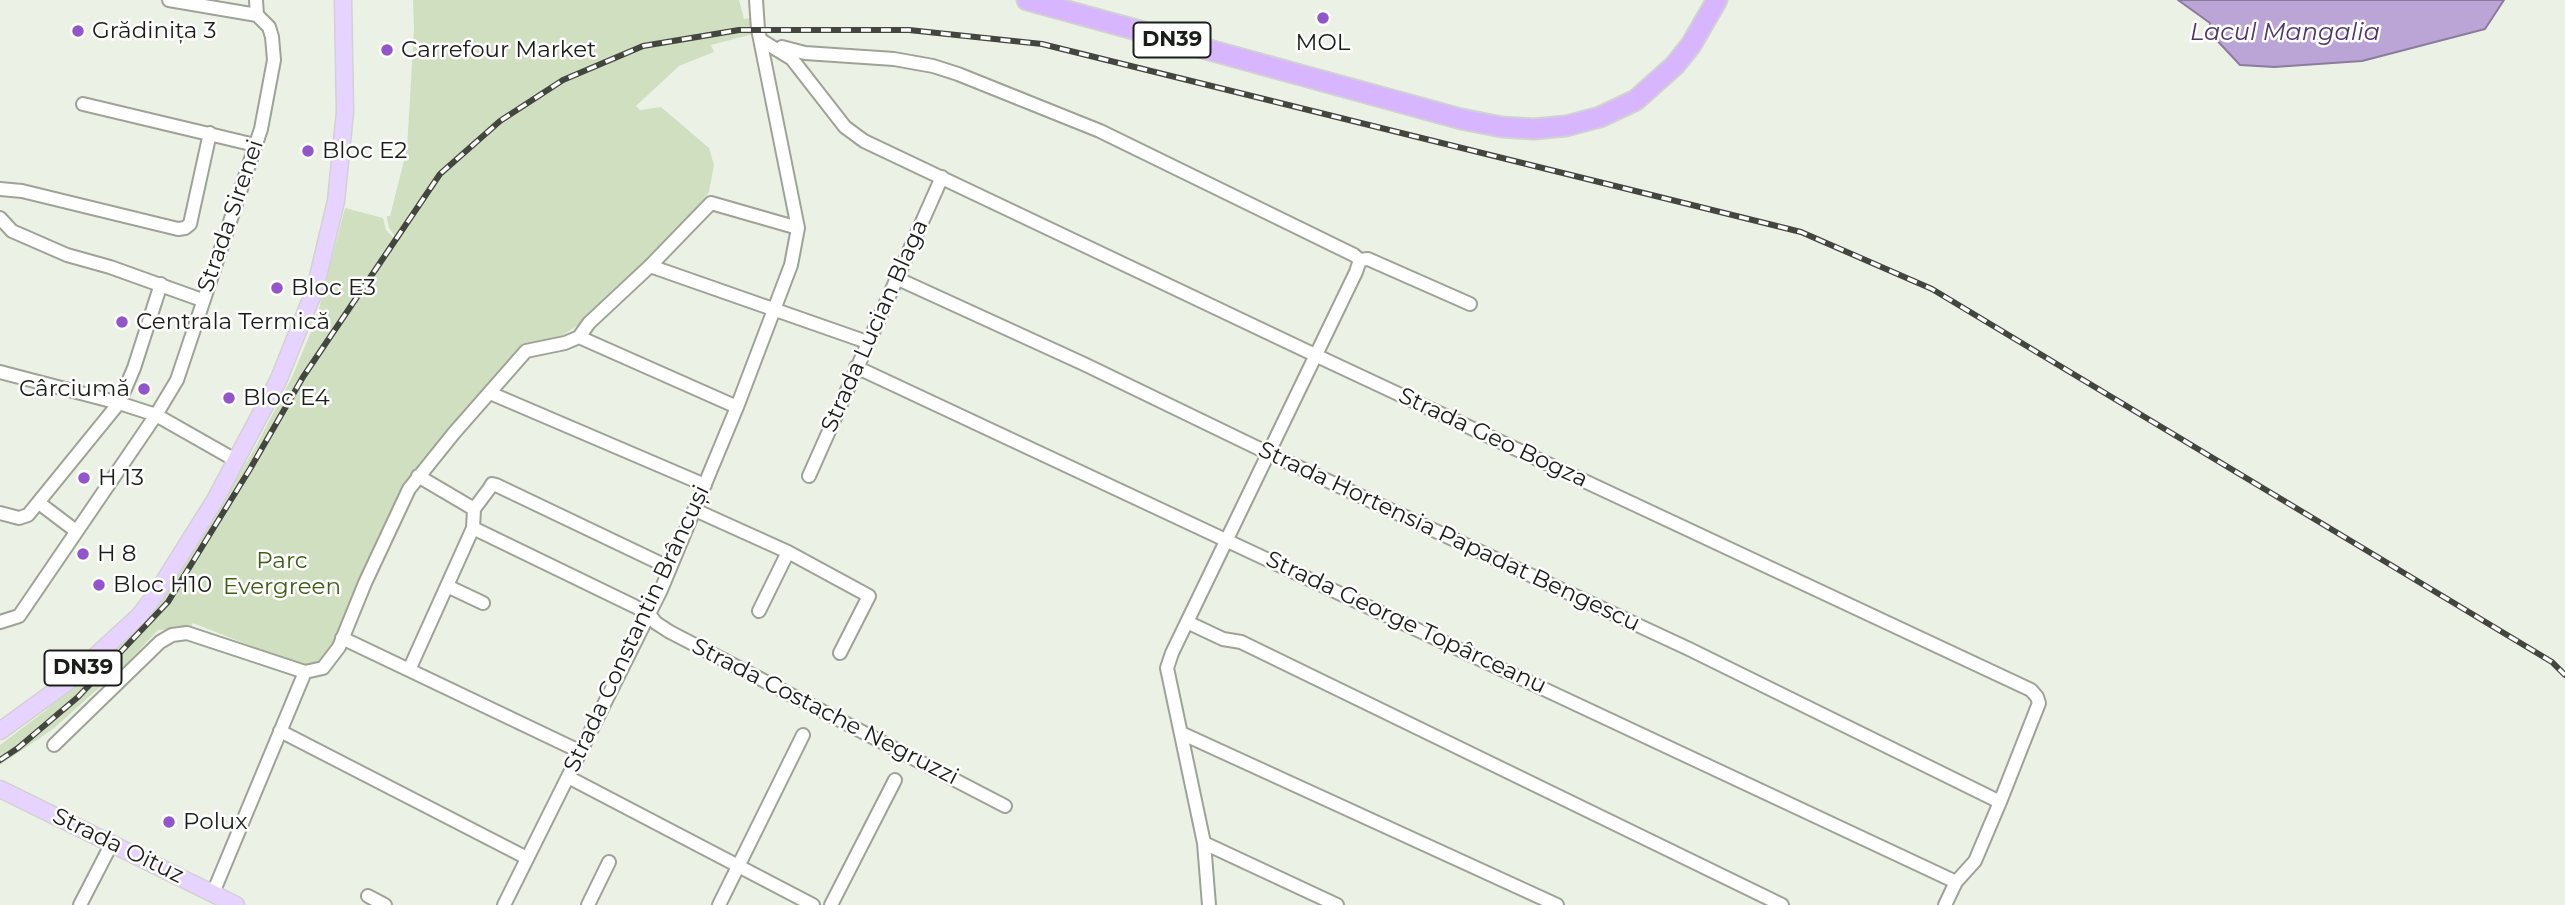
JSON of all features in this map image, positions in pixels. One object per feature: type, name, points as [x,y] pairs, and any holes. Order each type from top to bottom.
[{"type":"highway","name":"DN39","points":[[1035,2],[1461,119],[1502,127],[1534,129],[1566,126],[1600,117],[1636,100],[1675,65],[1691,45],[1717,0]]},
{"type":"main road","name":"DN39","points":[[0,731],[66,683],[139,616],[162,584],[237,461],[291,352],[328,240],[339,183],[344,133],[343,0]]},
{"type":"main road","name":"Strada Oituz","points":[[0,789],[236,905]]},
{"type":"street","points":[[169,0],[257,15]]},
{"type":"street","name":"Strada Sirenei","points":[[0,622],[19,616],[177,380],[261,129],[274,60],[269,27],[257,15],[256,0]]},
{"type":"street","points":[[54,745],[160,642],[172,635],[187,633],[305,672],[323,668],[334,656],[386,536],[418,476],[526,351],[565,343],[579,337],[589,323],[650,266],[711,203],[798,228],[767,42],[756,0]]},
{"type":"street","points":[[767,42],[805,53],[894,59],[958,74],[1100,131],[1360,260],[1368,259],[1470,304]]},
{"type":"street","name":"Strada Geo Bogza","points":[[767,42],[792,59],[845,127],[864,141],[2031,690],[2039,703],[2000,802]]},
{"type":"street","points":[[83,104],[255,145]]},
{"type":"street","points":[[0,189],[22,191],[178,229],[185,228],[190,224],[210,133]]},
{"type":"street","name":"Strada Lucian Blaga","points":[[809,476],[942,177]]},
{"type":"street","points":[[0,218],[18,234],[67,255],[161,284],[202,300]]},
{"type":"street","name":"Strada Constantin Brâncuși","points":[[504,905],[670,568],[737,407],[791,265],[798,228]]},
{"type":"street","points":[[1209,905],[1204,843],[1167,668],[1360,260]]},
{"type":"street","points":[[650,266],[867,342]]},
{"type":"street","name":"Strada Hortensia Papadat Bengescu","points":[[896,278],[1689,649],[2000,802]]},
{"type":"street","name":"Strada Sirenei","points":[[0,513],[19,517],[28,515],[119,402],[134,368],[161,284]]},
{"type":"street","points":[[579,337],[737,407]]},
{"type":"street","name":"Strada George Topârceanu","points":[[856,367],[1956,882]]},
{"type":"street","points":[[0,372],[119,402],[156,415],[237,461]]},
{"type":"street","points":[[490,393],[705,485]]},
{"type":"street","points":[[418,476],[474,509]]},
{"type":"street","points":[[409,670],[473,528],[474,509],[492,484],[670,568]]},
{"type":"street","points":[[39,503],[76,531]]},
{"type":"street","points":[[695,510],[788,552],[869,596],[840,653]]},
{"type":"street","points":[[473,528],[649,614]]},
{"type":"street","points":[[758,611],[788,552]]},
{"type":"street","points":[[447,586],[483,603]]},
{"type":"street","name":"Strada Costache Negruzzi","points":[[649,614],[656,623],[670,632],[1005,806]]},
{"type":"street","points":[[1187,622],[1223,639],[1241,642],[1782,905]]},
{"type":"street","points":[[342,638],[579,751]]},
{"type":"street","points":[[213,893],[305,672]]},
{"type":"street","points":[[280,731],[527,858]]},
{"type":"street","points":[[1181,733],[1557,905]]},
{"type":"street","points":[[719,905],[803,735]]},
{"type":"street","points":[[568,777],[813,905]]},
{"type":"street","points":[[831,905],[895,780]]},
{"type":"street","points":[[1945,905],[1956,882],[1975,861],[2000,802]]},
{"type":"street","points":[[80,905],[112,843]]},
{"type":"street","points":[[1204,843],[1337,905]]},
{"type":"street","points":[[588,905],[609,862]]},
{"type":"street","points":[[368,896],[385,905]]},
{"type":"green space","name":"Parc Evergreen","points":[[413,0],[739,0],[744,19],[750,18],[753,34],[711,45],[714,52],[679,66],[636,106],[640,110],[661,107],[709,148],[714,165],[709,192],[700,207],[590,317],[557,339],[537,343],[406,485],[325,661],[304,667],[193,623],[190,629],[158,630],[128,662],[53,729],[0,765],[0,745],[45,711],[104,659],[165,591],[212,520],[255,448],[292,377],[316,320],[345,208],[383,218],[386,230],[400,244],[389,228],[387,216],[390,216],[407,149],[414,29]]},
{"type":"water","name":"Lacul Mangalia","points":[[2178,0],[2504,0],[2485,29],[2362,61],[2274,67],[2240,65],[2210,33],[2210,23]]},
{"type":"railway","points":[[0,760],[78,697],[168,602],[303,377],[440,174],[500,121],[563,80],[643,46],[739,30],[909,30],[1042,44],[1801,232],[1932,289],[2552,662],[2565,675]]},
{"type":"place","name":"MOL","points":[[1323,18]]},
{"type":"place","name":"Grădinița 3","points":[[78,31]]},
{"type":"place","name":"Carrefour Market","points":[[387,50]]},
{"type":"place","name":"Bloc E2","points":[[308,151]]},
{"type":"place","name":"Bloc E3","points":[[277,288]]},
{"type":"place","name":"Centrala Termică","points":[[122,322]]},
{"type":"place","name":"Cârciumă","points":[[144,389]]},
{"type":"place","name":"Bloc E4","points":[[229,398]]},
{"type":"place","name":"H 13","points":[[84,478]]},
{"type":"place","name":"H 8","points":[[83,554]]},
{"type":"place","name":"Bloc H10","points":[[99,585]]},
{"type":"place","name":"Polux","points":[[169,822]]}]
